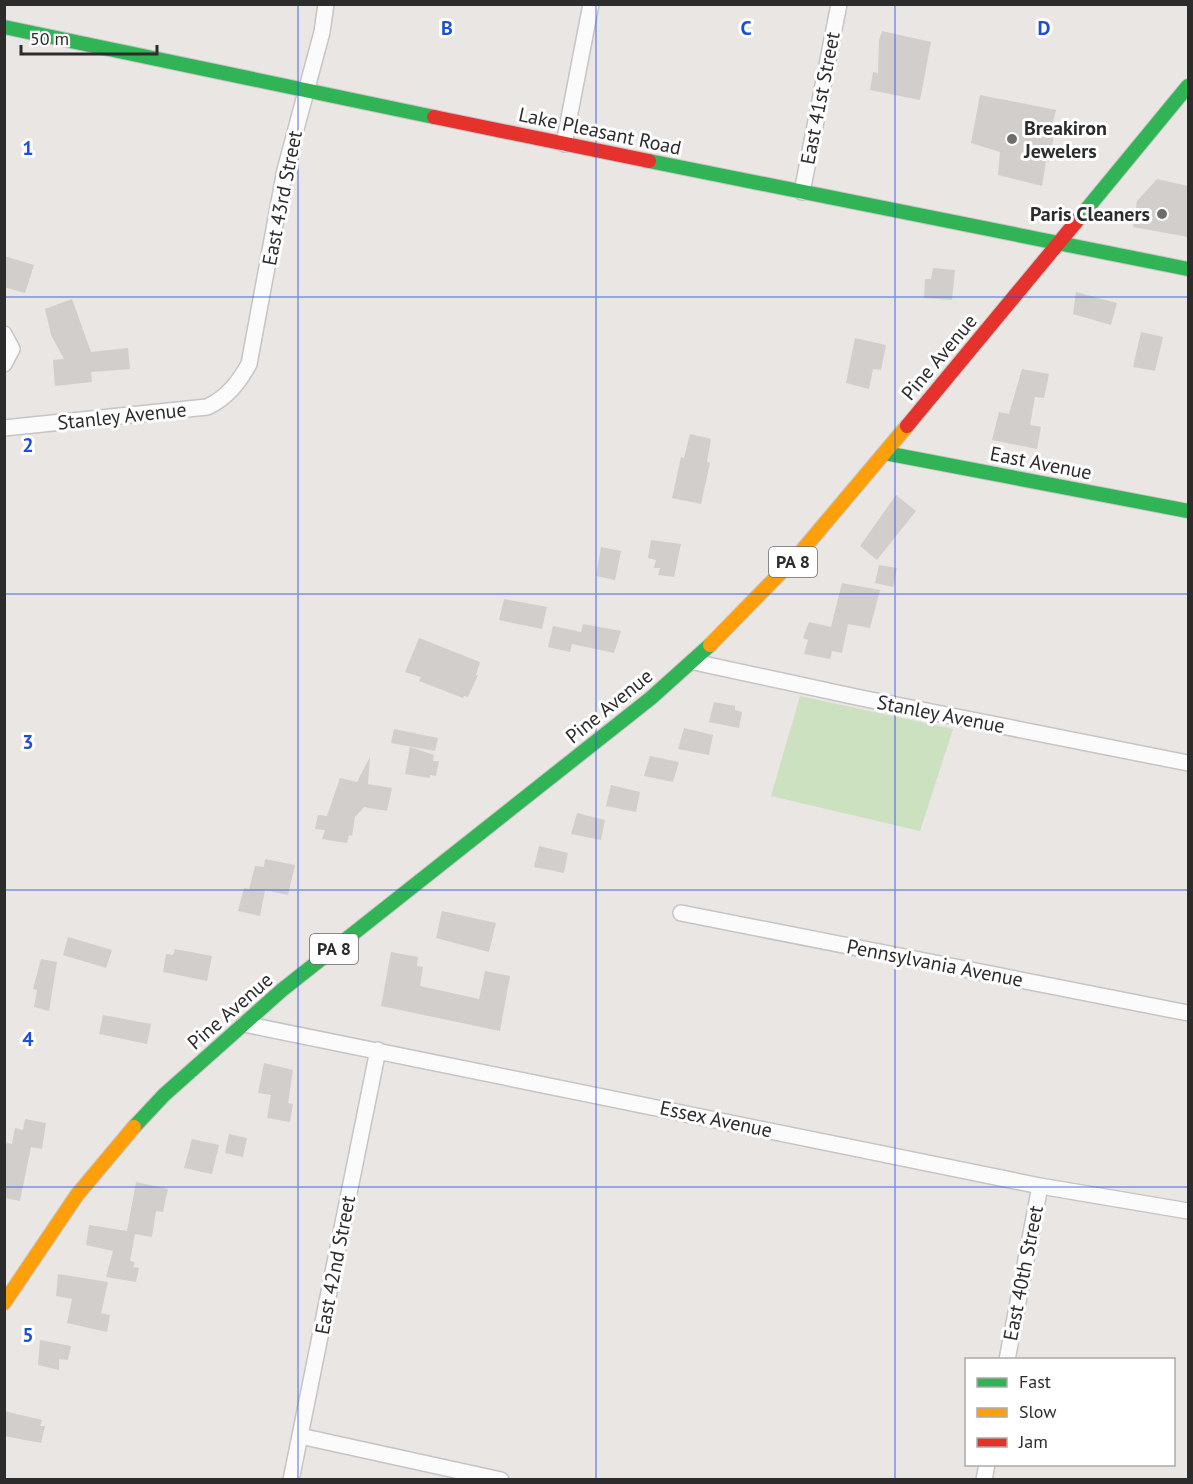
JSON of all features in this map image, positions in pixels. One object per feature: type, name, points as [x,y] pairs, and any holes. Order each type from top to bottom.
[{"type":"main road","name":"Lake Pleasant Road","points":[[4,27],[564,144],[1188,269]]},
{"type":"main road","name":"Pine Avenue","points":[[4,1303],[77,1195],[118,1144],[164,1095],[282,990],[694,662],[778,580],[1188,86]]},
{"type":"main road","name":"East Avenue","points":[[885,453],[1188,511]]},
{"type":"street","name":"East 43rd Street","points":[[233,388],[249,364],[285,170],[322,32],[326,4]]},
{"type":"street","points":[[564,144],[591,4]]},
{"type":"street","name":"East 41st Street","points":[[802,192],[839,4]]},
{"type":"street","points":[[4,334],[12,349],[4,364]]},
{"type":"street","name":"Stanley Avenue","points":[[4,428],[207,407],[233,388]]},
{"type":"street","name":"Stanley Avenue","points":[[694,662],[861,698],[1188,763]]},
{"type":"street","name":"Pennsylvania Avenue","points":[[681,913],[1188,1013]]},
{"type":"street","name":"Essex Avenue","points":[[244,1023],[1040,1186],[1188,1211]]},
{"type":"street","name":"East 42nd Street","points":[[291,1479],[378,1050]]},
{"type":"street","name":"East 40th Street","points":[[1006,1358],[1040,1186]]},
{"type":"street","points":[[300,1436],[501,1479]]},
{"type":"green space","points":[[800,696],[953,729],[920,831],[771,796]]},
{"type":"building","points":[[882,31],[931,42],[920,100],[870,90],[873,72],[878,73],[879,40]]},
{"type":"building","name":"Breakiron Jewelers","points":[[980,95],[1056,110],[1050,134],[1054,135],[1049,162],[1046,161],[1042,186],[998,175],[1000,152],[971,143]]},
{"type":"building","name":"Paris Cleaners","points":[[1157,179],[1188,186],[1188,237],[1133,227],[1137,201]]},
{"type":"building","points":[[4,256],[34,265],[25,293],[4,287]]},
{"type":"building","points":[[933,268],[955,270],[952,300],[924,298],[925,279],[931,279]]},
{"type":"building","points":[[1076,292],[1117,303],[1111,325],[1073,314]]},
{"type":"building","points":[[72,299],[91,352],[128,348],[130,369],[91,372],[92,382],[55,386],[53,360],[64,359],[51,335],[45,309]]},
{"type":"building","points":[[1141,332],[1163,337],[1155,371],[1133,367]]},
{"type":"building","points":[[855,338],[886,345],[881,370],[873,369],[869,389],[846,383]]},
{"type":"building","points":[[1022,369],[1049,374],[1044,398],[1035,397],[1030,425],[1041,427],[1037,449],[992,440],[999,412],[1009,414]]},
{"type":"building","points":[[690,434],[711,439],[707,462],[710,463],[701,504],[672,498],[681,457],[684,458]]},
{"type":"building","points":[[896,495],[916,511],[877,560],[860,546]]},
{"type":"building","points":[[651,540],[681,544],[674,577],[658,575],[660,568],[654,568],[656,560],[648,558]]},
{"type":"building","points":[[601,547],[621,551],[615,580],[596,576]]},
{"type":"building","points":[[879,565],[897,568],[893,587],[875,583]]},
{"type":"building","points":[[842,583],[880,590],[870,628],[848,624],[842,653],[832,651],[830,659],[804,654],[808,640],[803,638],[809,622],[831,627]]},
{"type":"building","points":[[504,599],[547,607],[542,629],[499,620]]},
{"type":"building","points":[[583,624],[621,631],[614,653],[572,644],[570,652],[548,647],[553,626],[581,632]]},
{"type":"building","points":[[419,638],[480,662],[476,675],[478,675],[468,697],[463,698],[419,681],[421,677],[405,672]]},
{"type":"building","points":[[714,702],[735,706],[735,710],[742,712],[739,728],[709,722]]},
{"type":"building","points":[[684,728],[713,735],[709,755],[678,749]]},
{"type":"building","points":[[394,729],[438,738],[435,751],[391,743]]},
{"type":"building","points":[[410,747],[434,755],[433,761],[439,761],[436,776],[430,775],[430,778],[405,774]]},
{"type":"building","points":[[650,756],[679,762],[673,782],[644,776]]},
{"type":"building","points":[[370,757],[368,784],[392,788],[387,811],[364,807],[355,817],[352,836],[349,835],[347,843],[322,839],[325,830],[315,829],[318,815],[327,816],[340,778],[357,782]]},
{"type":"building","points":[[611,785],[640,792],[636,812],[606,806]]},
{"type":"building","points":[[577,813],[605,820],[601,840],[571,834]]},
{"type":"building","points":[[539,846],[568,853],[564,873],[534,867]]},
{"type":"building","points":[[265,859],[295,865],[288,895],[265,890],[260,916],[238,911],[244,888],[249,889],[255,866],[264,867]]},
{"type":"building","points":[[442,911],[496,923],[489,952],[436,938]]},
{"type":"building","points":[[68,937],[112,950],[106,968],[63,955]]},
{"type":"building","points":[[175,949],[212,956],[207,981],[163,972],[166,954],[173,955]]},
{"type":"building","points":[[391,952],[418,957],[417,966],[423,967],[420,986],[479,999],[485,971],[510,976],[500,1031],[381,1006]]},
{"type":"building","points":[[41,959],[57,962],[49,1011],[34,1007],[37,990],[33,989]]},
{"type":"building","points":[[103,1015],[151,1024],[147,1044],[99,1034]]},
{"type":"building","points":[[264,1063],[293,1070],[288,1103],[293,1104],[290,1122],[267,1118],[271,1095],[258,1093]]},
{"type":"building","points":[[25,1119],[46,1123],[42,1149],[31,1147],[20,1201],[4,1198],[4,1142],[12,1144],[15,1128],[23,1130]]},
{"type":"building","points":[[229,1134],[247,1138],[243,1157],[225,1153]]},
{"type":"building","points":[[192,1139],[219,1145],[212,1174],[184,1168]]},
{"type":"building","points":[[136,1182],[168,1189],[163,1212],[156,1211],[152,1237],[135,1234],[130,1261],[135,1262],[133,1267],[139,1268],[136,1282],[106,1277],[113,1251],[86,1245],[89,1225],[127,1231]]},
{"type":"building","points":[[58,1274],[108,1282],[101,1313],[110,1315],[107,1332],[67,1323],[72,1299],[56,1296]]},
{"type":"building","points":[[40,1340],[71,1346],[68,1360],[59,1359],[59,1370],[38,1365]]},
{"type":"building","points":[[4,1411],[42,1420],[40,1426],[45,1426],[41,1443],[4,1436]]},
{"type":"traffic: fast","points":[[4,27],[434,117]]},
{"type":"traffic: fast","points":[[1076,222],[1188,86]]},
{"type":"traffic: fast","points":[[649,161],[1188,269]]},
{"type":"traffic: fast","points":[[885,453],[1188,511]]},
{"type":"traffic: fast","points":[[134,1127],[164,1095],[282,990],[651,698],[710,645]]},
{"type":"traffic: slow","points":[[710,645],[800,553],[907,426]]},
{"type":"traffic: slow","points":[[4,1303],[77,1195],[134,1127]]},
{"type":"traffic: jam","points":[[434,117],[649,161]]},
{"type":"traffic: jam","points":[[907,426],[1076,222]]},
{"type":"place","name":"Breakiron Jewelers","points":[[1012,139]]},
{"type":"place","name":"Paris Cleaners","points":[[1162,214]]}]
